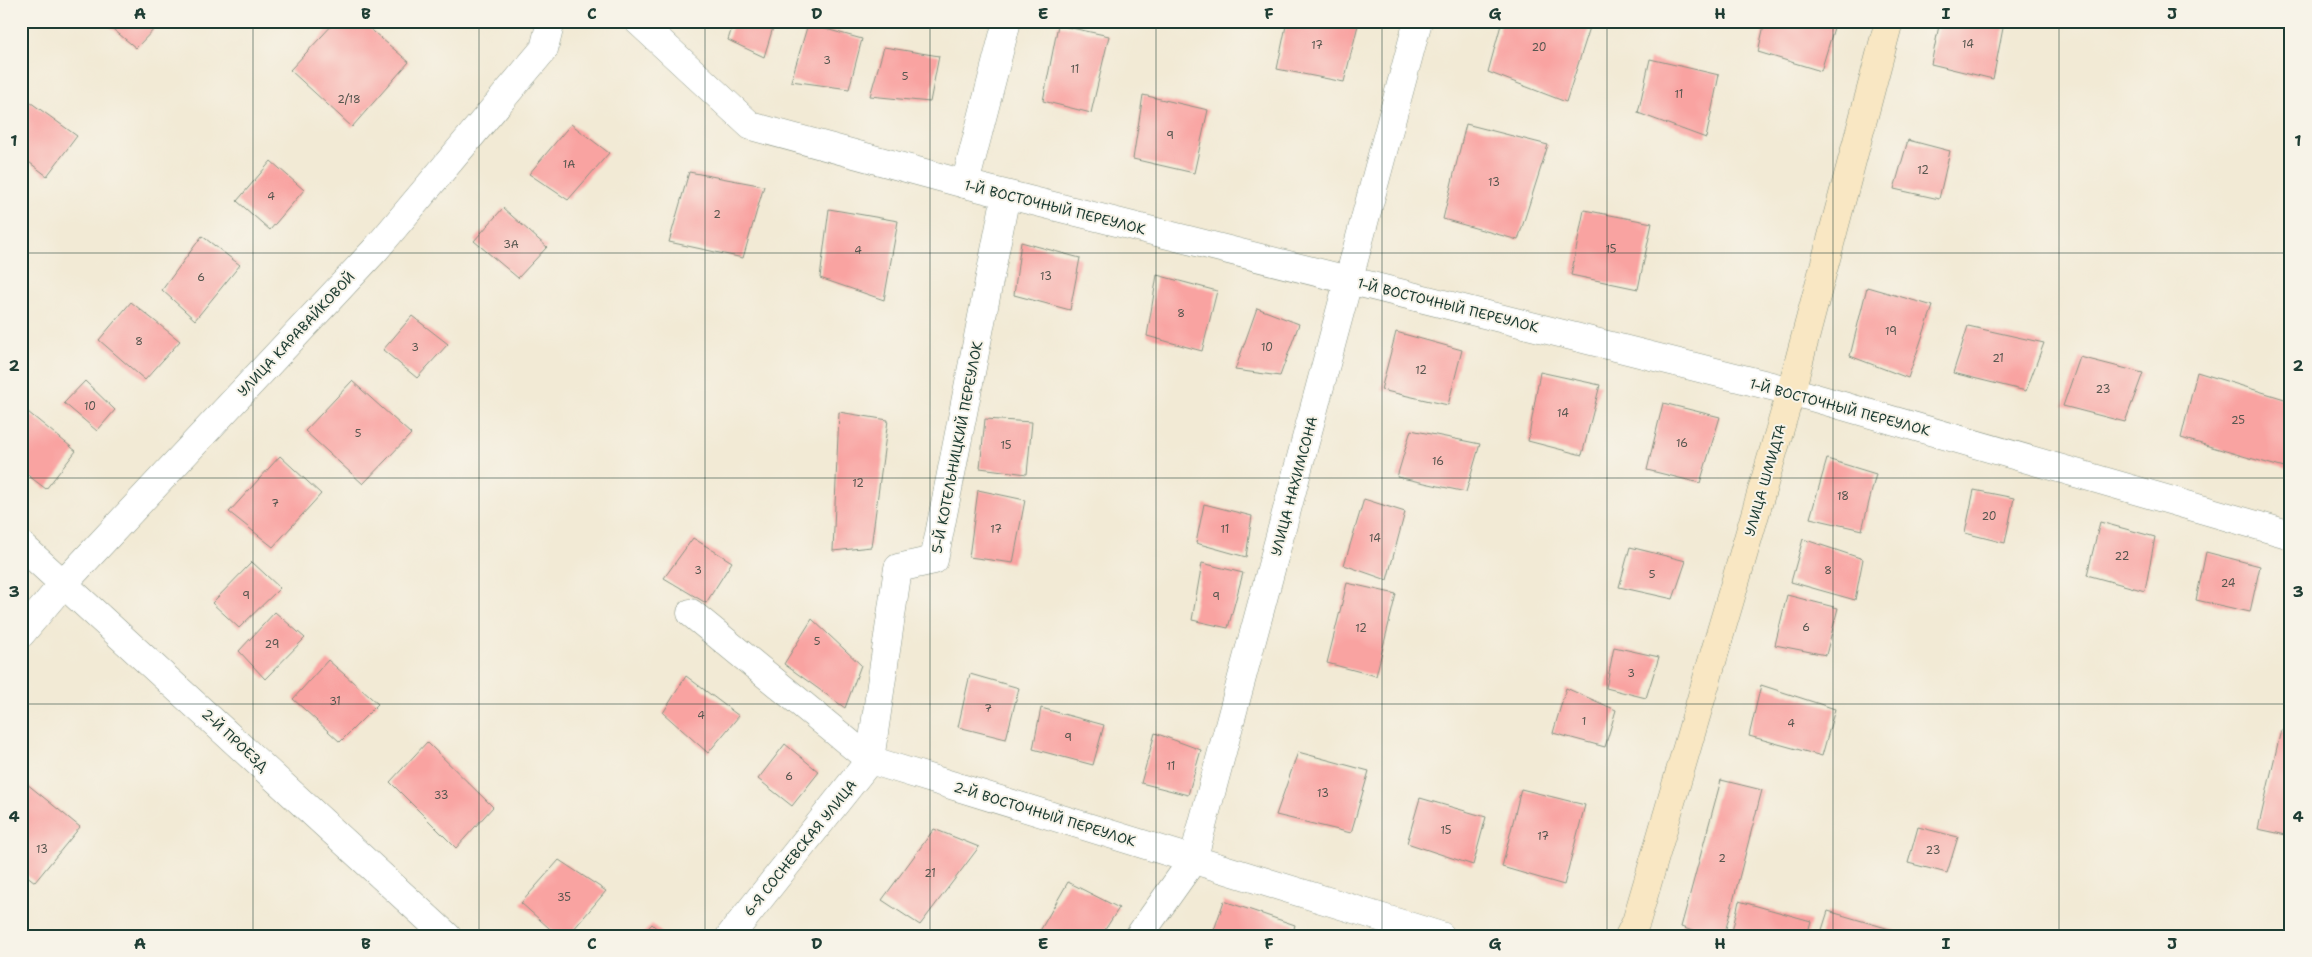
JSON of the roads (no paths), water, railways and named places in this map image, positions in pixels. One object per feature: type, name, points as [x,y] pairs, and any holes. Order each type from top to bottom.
[{"type":"main road","name":"УЛИЦА ШМИДТА","points":[[1629,936],[1639,913],[1791,391],[1889,21]]},
{"type":"street","name":"УЛИЦА КАРАВАЙКОВОЙ","points":[[21,634],[64,583],[376,249],[544,49],[552,21]]},
{"type":"street","name":"1-Й ВОСТОЧНЫЙ ПЕРЕУЛОК","points":[[638,21],[751,126],[1006,195],[1791,391],[2291,535]]},
{"type":"street","points":[[964,184],[1007,21]]},
{"type":"street","name":"УЛИЦА НАХИМСОНА","points":[[1139,936],[1193,860],[1418,21]]},
{"type":"street","name":"5-Й КОТЕЛЬНИЦКИЙ ПЕРЕУЛОК","points":[[870,760],[898,568],[934,560],[1006,195]]},
{"type":"street","name":"2-Й ПРОЕЗД","points":[[21,545],[447,936]]},
{"type":"street","name":"2-Й ВОСТОЧНЫЙ ПЕРЕУЛОК","points":[[692,613],[870,760],[1441,936]]},
{"type":"street","name":"6-Я СОСНЕВСКАЯ УЛИЦА","points":[[730,936],[870,760]]}]
